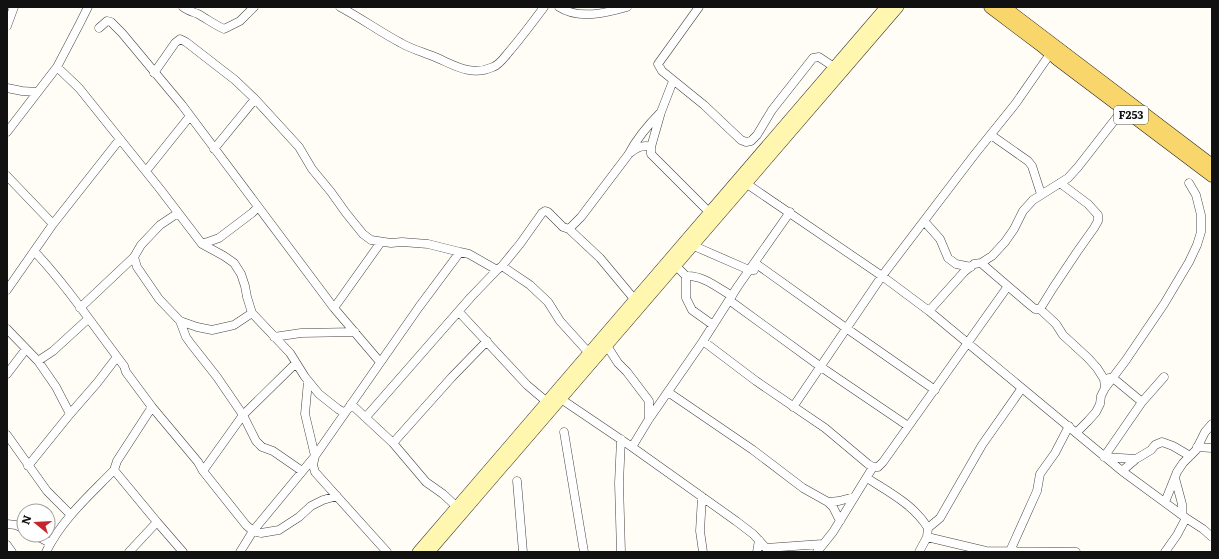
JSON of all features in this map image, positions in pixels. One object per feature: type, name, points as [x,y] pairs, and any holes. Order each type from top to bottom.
[{"type":"main road","points":[[429,552],[607,346],[673,263],[709,212],[886,7]]},
{"type":"main road","points":[[418,552],[635,300],[673,263],[694,246],[898,7]]},
{"type":"main road","name":"F253","points":[[990,7],[1211,162]]},
{"type":"main road","name":"F253","points":[[1004,7],[1053,50],[1212,176]]},
{"type":"street","points":[[7,26],[14,7]]},
{"type":"street","points":[[7,132],[57,67],[88,7]]},
{"type":"street","points":[[183,7],[224,29],[240,21],[254,7]]},
{"type":"street","points":[[340,7],[400,43],[459,68],[470,71],[485,70],[494,67],[518,41],[544,7]]},
{"type":"street","points":[[559,7],[565,11],[589,15],[627,7]]},
{"type":"street","points":[[699,7],[658,64],[662,71],[673,81],[704,105],[737,137],[746,142],[751,141],[757,135],[772,110],[813,58],[819,57],[834,67]]},
{"type":"street","points":[[99,28],[107,21],[111,22],[122,33],[190,116],[317,283],[334,308],[380,362]]},
{"type":"street","points":[[154,73],[175,43],[180,39],[186,42],[235,80],[255,99],[299,148],[312,169],[363,234],[371,240],[381,242],[428,244],[469,254],[485,264],[500,268],[530,285],[548,302],[560,321],[589,353]]},
{"type":"street","points":[[794,407],[882,276],[1016,102],[1053,50]]},
{"type":"street","points":[[57,67],[79,88],[146,171],[202,244],[234,263],[241,274],[252,313],[290,353],[308,381],[320,394],[345,413]]},
{"type":"street","points":[[673,81],[661,112],[651,147],[651,154],[709,212]]},
{"type":"street","points":[[7,88],[37,92]]},
{"type":"street","points":[[214,149],[255,99]]},
{"type":"street","points":[[569,229],[582,217],[628,155],[633,144],[661,112]]},
{"type":"street","points":[[146,171],[190,116]]},
{"type":"street","points":[[929,311],[964,272],[974,264],[981,263],[992,256],[1005,242],[1014,229],[1023,211],[1032,200],[1068,178],[1116,117]]},
{"type":"street","points":[[991,135],[1028,161],[1032,166],[1041,194]]},
{"type":"street","points":[[7,290],[53,224],[120,139]]},
{"type":"street","points":[[628,155],[640,147],[647,145],[651,147]]},
{"type":"street","points":[[7,176],[53,224]]},
{"type":"street","points":[[1040,309],[1098,221],[1098,215],[1088,204],[1060,183]]},
{"type":"street","points":[[1076,433],[1096,412],[1105,388],[1164,304],[1197,244],[1201,232],[1200,215],[1196,195],[1188,183]]},
{"type":"street","points":[[747,184],[882,276],[929,311],[1069,426],[1104,457],[1184,516],[1203,528],[1212,538]]},
{"type":"street","points":[[202,244],[219,238],[258,207]]},
{"type":"street","points":[[366,417],[500,268],[545,211],[548,212],[563,227],[569,229],[600,258],[635,300]]},
{"type":"street","points":[[632,447],[649,419],[790,212]]},
{"type":"street","points":[[80,308],[134,257],[142,245],[160,225],[178,213]]},
{"type":"street","points":[[924,221],[940,239],[948,258],[956,264],[971,267]]},
{"type":"street","points":[[334,308],[381,242]]},
{"type":"street","points":[[694,246],[750,270],[765,270]]},
{"type":"street","points":[[34,251],[46,263],[152,406],[198,462],[246,525],[253,531],[261,532],[279,530],[311,506],[323,500],[337,496]]},
{"type":"street","points":[[240,552],[253,531],[315,456],[380,362],[460,252]]},
{"type":"street","points":[[134,257],[137,267],[160,299],[180,322],[186,336],[243,415],[256,441],[262,447],[273,451],[302,471]]},
{"type":"street","points":[[755,262],[935,390]]},
{"type":"street","points":[[673,263],[686,276],[686,298],[692,310],[713,325]]},
{"type":"street","points":[[981,263],[1030,305],[1035,309],[1040,309],[1056,324],[1063,335],[1088,358],[1104,379],[1105,388]]},
{"type":"street","points":[[686,276],[694,275],[731,298],[821,367],[908,426]]},
{"type":"street","points":[[816,552],[833,532],[866,478],[874,467],[878,467],[883,462],[1008,286]]},
{"type":"street","points":[[459,312],[527,385],[547,402]]},
{"type":"street","points":[[180,322],[212,330],[234,325],[252,313]]},
{"type":"street","points":[[38,361],[53,352],[88,319]]},
{"type":"street","points":[[7,329],[38,361],[56,387],[70,414]]},
{"type":"street","points":[[274,337],[301,333],[354,332]]},
{"type":"street","points":[[393,443],[452,377],[487,341]]},
{"type":"street","points":[[703,341],[751,377],[825,428],[859,457],[874,467]]},
{"type":"street","points":[[607,346],[618,364],[649,401],[649,419]]},
{"type":"street","points":[[7,374],[26,349]]},
{"type":"street","points":[[28,466],[70,414],[97,384],[117,357]]},
{"type":"street","points":[[204,471],[243,415],[296,363]]},
{"type":"street","points":[[1104,457],[1142,402],[1164,377]]},
{"type":"street","points":[[1104,379],[1113,378],[1142,402]]},
{"type":"street","points":[[308,381],[305,414],[315,456],[313,465],[315,472],[387,552]]},
{"type":"street","points":[[928,528],[940,518],[982,445],[1022,388]]},
{"type":"street","points":[[668,392],[753,450],[803,488],[828,502],[833,507],[840,521]]},
{"type":"street","points":[[561,399],[621,439],[753,534],[768,550],[822,544]]},
{"type":"street","points":[[649,401],[662,402]]},
{"type":"street","points":[[351,404],[393,443],[426,482],[443,494],[457,507]]},
{"type":"street","points":[[56,534],[70,514],[114,470],[117,461],[152,406]]},
{"type":"street","points":[[1165,502],[1177,472],[1183,462],[1197,447],[1204,432],[1212,424]]},
{"type":"street","points":[[1010,551],[1037,491],[1040,474],[1055,453],[1069,426]]},
{"type":"street","points":[[564,432],[584,552]]},
{"type":"street","points":[[7,435],[47,491],[70,514]]},
{"type":"street","points":[[621,439],[619,483],[622,552]]},
{"type":"street","points":[[1122,471],[1136,459],[1151,450],[1155,445],[1162,442],[1173,446],[1190,456]]},
{"type":"street","points":[[1197,447],[1212,448]]},
{"type":"street","points":[[1104,457],[1136,459]]},
{"type":"street","points":[[114,470],[183,552]]},
{"type":"street","points":[[866,478],[902,501],[924,521],[928,528],[927,537],[919,552]]},
{"type":"street","points":[[1165,552],[1177,535],[1184,516],[1175,478]]},
{"type":"street","points":[[517,481],[523,552]]},
{"type":"street","points":[[702,497],[700,531],[703,552]]},
{"type":"street","points":[[828,502],[854,498]]},
{"type":"street","points":[[129,552],[157,522]]},
{"type":"street","points":[[927,537],[986,551],[1076,552]]},
{"type":"street","points":[[757,552],[759,540]]},
{"type":"street","points":[[46,552],[50,543]]},
{"type":"street","points":[[7,545],[12,552]]}]
